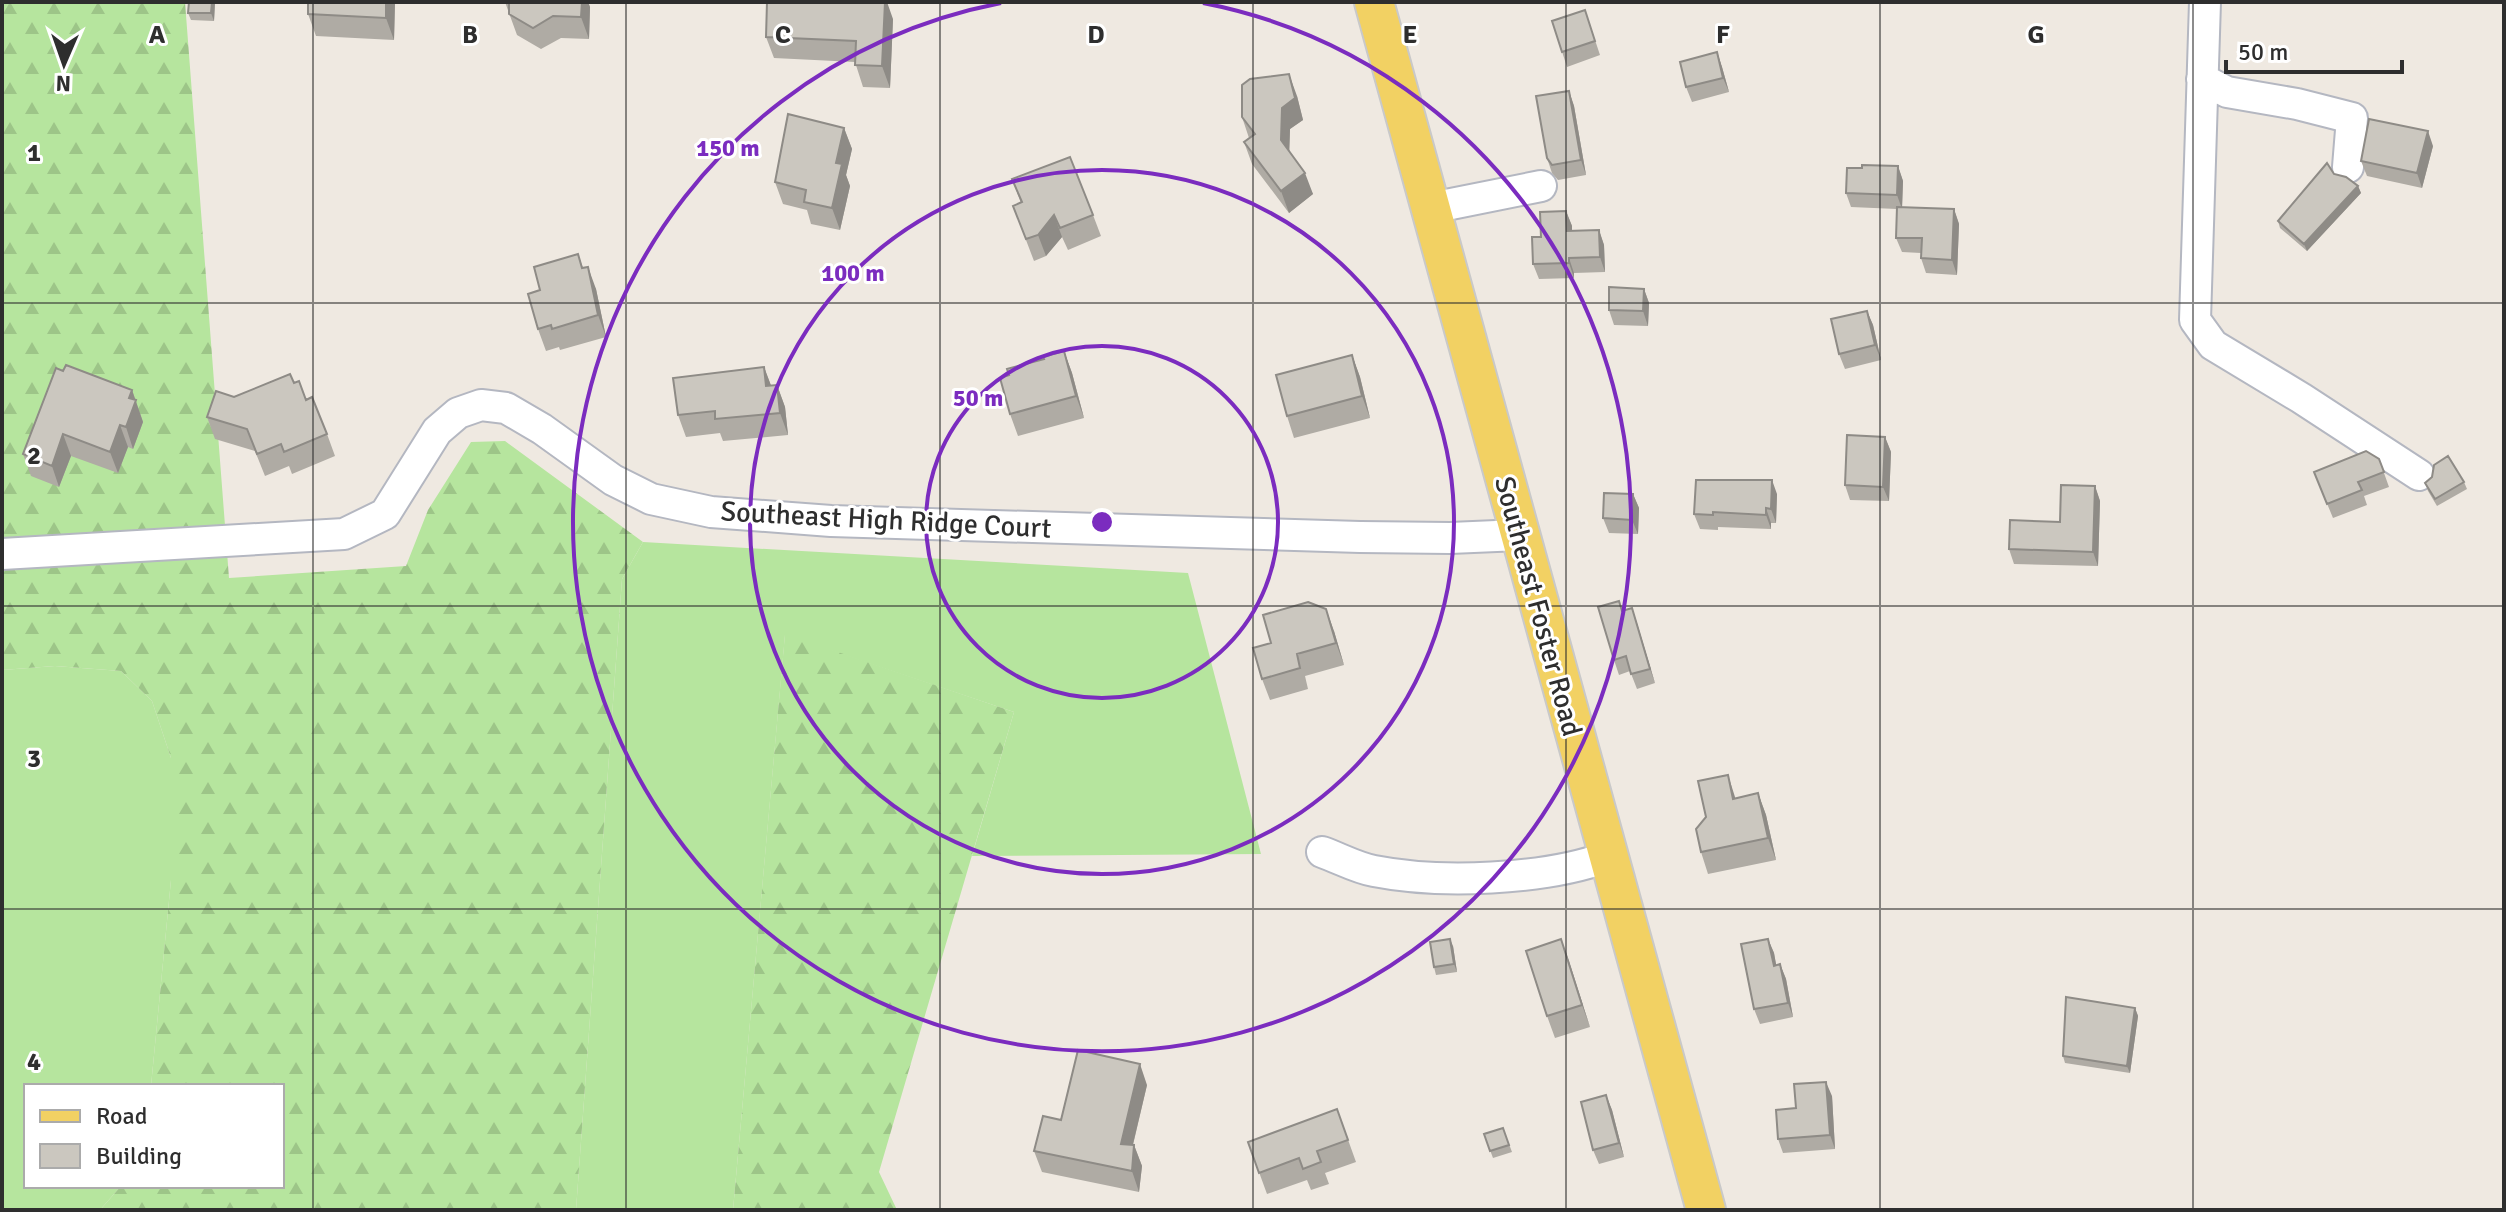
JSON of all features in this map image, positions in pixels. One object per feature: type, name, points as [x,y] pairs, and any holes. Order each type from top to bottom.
[{"type":"main road","name":"Southeast Foster Road","points":[[1374,2],[1706,1210]]},
{"type":"street","points":[[2205,2],[2195,320],[2213,345],[2419,475]]},
{"type":"street","points":[[2202,79],[2227,92],[2297,104],[2352,118],[2348,167]]},
{"type":"street","points":[[1431,208],[1541,186]]},
{"type":"street","name":"Southeast High Ridge Court","points":[[2,554],[344,534],[385,514],[437,431],[458,413],[481,405],[506,408],[542,429],[613,480],[651,499],[711,512],[831,521],[1360,537],[1520,535]]},
{"type":"street","points":[[1322,852],[1373,871],[1448,878],[1537,874],[1579,867],[1607,857]]},
{"type":"green space","points":[[2,2],[185,2],[229,578],[406,566],[428,510],[471,442],[505,441],[643,542],[622,579],[576,1210],[100,1210],[119,1188],[284,1188],[284,1084],[151,1084],[171,880],[171,758],[152,701],[121,671],[55,666],[2,670]]},
{"type":"green space","points":[[643,542],[1188,573],[1261,854],[972,856],[1014,712],[785,635],[733,1210],[576,1210],[622,579]]},
{"type":"green space","points":[[785,634],[1014,712],[879,1172],[897,1210],[733,1210]]},
{"type":"green space","points":[[55,666],[121,671],[152,701],[171,758],[171,880],[151,1084],[24,1084],[24,1188],[119,1188],[100,1210],[2,1210],[2,670]]},
{"type":"building","points":[[189,2],[212,2],[211,13],[188,13]]},
{"type":"building","points":[[308,2],[386,2],[386,18],[308,14]]},
{"type":"building","points":[[509,2],[582,2],[581,17],[553,16],[533,28],[509,14]]},
{"type":"building","points":[[767,2],[885,2],[882,66],[855,65],[856,41],[766,37]]},
{"type":"building","points":[[1585,10],[1595,41],[1562,52],[1552,21]]},
{"type":"building","points":[[1717,52],[1723,78],[1686,87],[1680,62]]},
{"type":"building","points":[[1289,74],[1295,98],[1282,108],[1281,140],[1305,173],[1281,191],[1244,142],[1255,134],[1242,117],[1242,85],[1250,79]]},
{"type":"building","points":[[1569,91],[1581,160],[1552,165],[1547,158],[1536,96]]},
{"type":"building","points":[[788,114],[844,128],[836,163],[842,164],[832,208],[804,202],[806,190],[775,182]]},
{"type":"building","points":[[2369,119],[2428,131],[2417,173],[2361,161]]},
{"type":"building","points":[[1070,157],[1093,215],[1060,228],[1054,215],[1038,235],[1026,239],[1013,206],[1022,202],[1012,179]]},
{"type":"building","points":[[2327,163],[2334,174],[2346,177],[2358,186],[2304,244],[2278,221]]},
{"type":"building","points":[[1862,165],[1898,166],[1897,195],[1846,193],[1847,168],[1862,168]]},
{"type":"building","points":[[1897,207],[1954,209],[1952,260],[1921,258],[1922,238],[1896,238]]},
{"type":"building","points":[[1566,211],[1567,231],[1599,230],[1600,257],[1569,258],[1569,263],[1533,264],[1532,237],[1541,237],[1540,212]]},
{"type":"building","points":[[578,254],[582,268],[588,267],[598,315],[552,329],[551,325],[538,329],[528,294],[540,290],[534,267]]},
{"type":"building","points":[[1609,287],[1644,289],[1643,311],[1609,310]]},
{"type":"building","points":[[1867,311],[1875,345],[1839,354],[1831,319]]},
{"type":"building","points":[[1064,351],[1076,396],[1010,414],[1000,378],[1009,375],[1007,369]]},
{"type":"building","points":[[1352,355],[1362,396],[1287,416],[1276,375]]},
{"type":"building","points":[[66,365],[132,390],[129,398],[136,400],[126,427],[120,425],[110,452],[63,434],[52,466],[23,454],[56,368],[63,371]]},
{"type":"building","points":[[764,367],[766,386],[777,385],[780,413],[715,419],[715,411],[678,415],[673,378]]},
{"type":"building","points":[[290,374],[294,383],[299,381],[306,400],[312,397],[327,434],[284,452],[281,444],[257,454],[247,429],[207,417],[216,391],[234,397]]},
{"type":"building","points":[[1847,435],[1885,437],[1883,487],[1845,485]]},
{"type":"building","points":[[2366,451],[2379,459],[2384,472],[2358,482],[2362,490],[2327,504],[2314,472]]},
{"type":"building","points":[[2448,456],[2464,482],[2435,499],[2425,483],[2432,477],[2434,465]]},
{"type":"building","points":[[1696,480],[1772,480],[1771,509],[1766,508],[1766,515],[1694,514]]},
{"type":"building","points":[[2061,485],[2095,486],[2093,552],[2009,549],[2010,520],[2060,522]]},
{"type":"building","points":[[1604,493],[1633,494],[1632,520],[1603,518]]},
{"type":"building","points":[[1619,601],[1622,611],[1632,608],[1650,669],[1631,674],[1626,656],[1614,660],[1598,607]]},
{"type":"building","points":[[1308,602],[1326,609],[1336,643],[1297,654],[1300,668],[1262,679],[1253,648],[1271,643],[1263,615]]},
{"type":"building","points":[[1728,775],[1733,799],[1758,793],[1768,838],[1701,852],[1696,829],[1706,817],[1698,781]]},
{"type":"building","points":[[1450,939],[1454,964],[1434,967],[1430,942]]},
{"type":"building","points":[[1561,939],[1582,1005],[1547,1016],[1526,951]]},
{"type":"building","points":[[1768,939],[1774,966],[1780,964],[1788,1003],[1754,1009],[1741,944]]},
{"type":"building","points":[[2066,997],[2135,1008],[2127,1066],[2063,1056]]},
{"type":"building","points":[[1078,1050],[1140,1064],[1121,1144],[1134,1145],[1132,1171],[1034,1151],[1043,1116],[1061,1120]]},
{"type":"building","points":[[1826,1082],[1830,1135],[1778,1139],[1776,1110],[1796,1108],[1794,1084]]},
{"type":"building","points":[[1606,1095],[1619,1143],[1593,1150],[1581,1102]]},
{"type":"building","points":[[1337,1109],[1348,1140],[1317,1151],[1321,1162],[1303,1169],[1299,1158],[1259,1173],[1248,1142]]},
{"type":"building","points":[[1503,1128],[1509,1145],[1490,1151],[1484,1134]]}]
